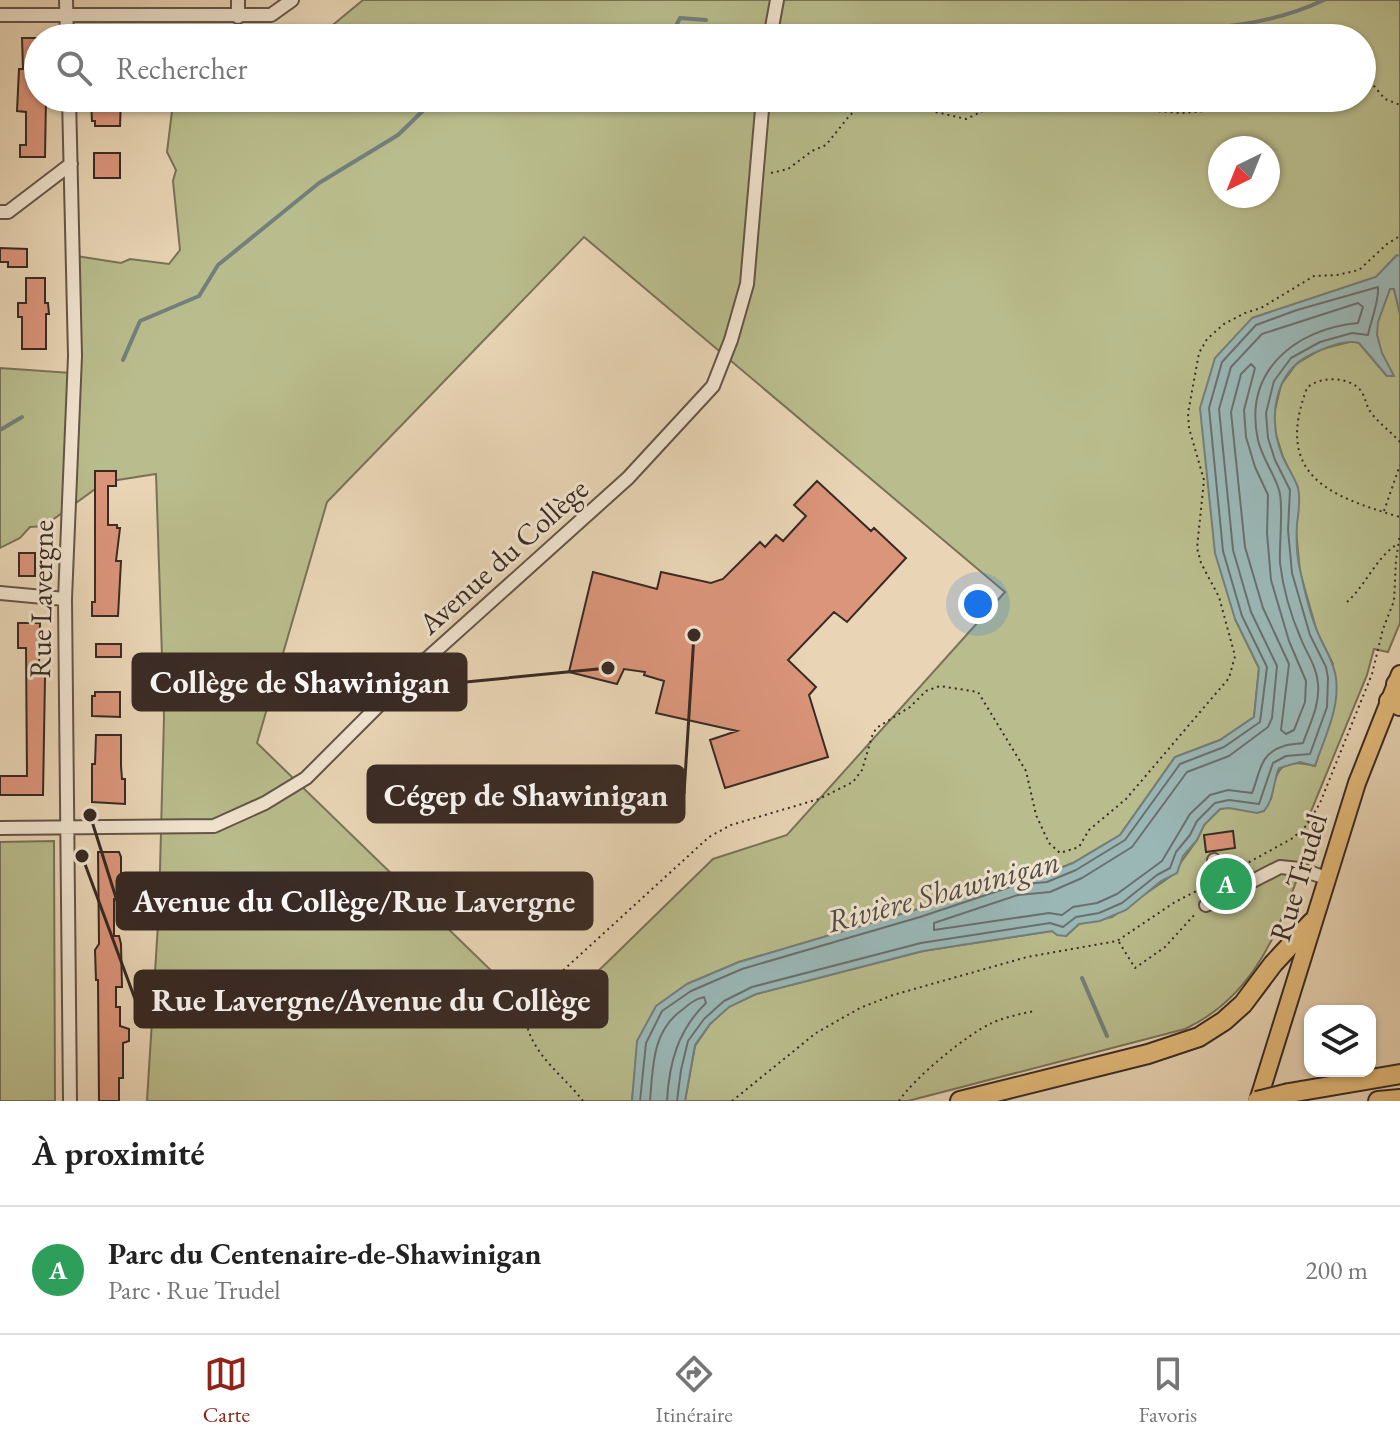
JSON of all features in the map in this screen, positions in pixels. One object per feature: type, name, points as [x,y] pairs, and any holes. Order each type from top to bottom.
[{"type":"highway","points":[[960,1101],[1148,1054],[1199,1037],[1243,1004],[1273,964],[1312,922]]},
{"type":"highway","points":[[1258,1101],[1400,1074]]},
{"type":"highway","points":[[1378,1101],[1400,1099]]},
{"type":"main road","name":"Rue Trudel","points":[[1258,1101],[1365,759],[1397,690]]},
{"type":"street","points":[[66,0],[66,24]]},
{"type":"street","points":[[238,0],[238,17]]},
{"type":"street","points":[[0,15],[238,17],[271,15],[292,0]]},
{"type":"street","points":[[773,24],[777,0]]},
{"type":"street","name":"Rue Lavergne","points":[[69,112],[75,356],[65,599],[70,1101]]},
{"type":"street","name":"Avenue du Collège","points":[[0,828],[214,826],[265,803],[306,778],[410,674],[628,478],[713,386],[731,340],[747,284],[762,112]]},
{"type":"street","points":[[0,212],[8,212],[71,164]]},
{"type":"street","points":[[0,593],[65,599]]},
{"type":"street","points":[[1214,860],[1228,893]]},
{"type":"street","points":[[1202,908],[1280,867],[1292,867],[1326,878]]},
{"type":"path","points":[[1376,88],[1385,99],[1400,105]]},
{"type":"path","points":[[758,172],[773,173],[788,169],[812,151],[826,145],[854,112]]},
{"type":"path","points":[[936,112],[966,119],[981,112]]},
{"type":"path","points":[[1168,112],[1193,112]]},
{"type":"path","points":[[583,1101],[537,1050],[530,1036],[527,1026],[546,986],[709,837],[731,825],[819,799],[853,782],[862,770],[873,733],[910,707],[926,691],[940,686],[978,692],[1026,771],[1036,815],[1049,843],[1060,853],[1079,847],[1089,830],[1126,799],[1229,678],[1235,656],[1219,597],[1201,563],[1197,548],[1204,480],[1189,428],[1188,413],[1199,353],[1207,339],[1224,324],[1261,308],[1314,276],[1359,270],[1400,236]]},
{"type":"path","points":[[1400,442],[1369,411],[1363,394],[1355,385],[1330,380],[1316,381],[1307,388],[1297,437],[1305,466],[1316,480],[1330,490],[1357,504],[1400,517]]},
{"type":"path","points":[[1384,512],[1400,465]]},
{"type":"path","name":"Rue Trudel","points":[[1310,821],[1372,674],[1383,629],[1395,598],[1400,534]]},
{"type":"path","points":[[1347,602],[1365,583],[1380,559],[1398,544]]},
{"type":"path","points":[[1251,862],[1293,838],[1310,821],[1342,831]]},
{"type":"path","points":[[732,1101],[822,1030],[869,1004],[1027,957],[1117,941],[1198,890]]},
{"type":"path","points":[[1117,941],[1135,968],[1165,947],[1202,908]]},
{"type":"path","points":[[899,1101],[910,1087],[975,1032],[997,1021],[1035,1011]]},
{"type":"green space","points":[[363,0],[1400,0],[1400,256],[1396,256],[1376,277],[1252,318],[1235,619],[1259,668],[1254,717],[1220,740],[1175,757],[1120,835],[1073,863],[1045,874],[1014,877],[739,962],[687,984],[638,1041],[632,1101],[147,1101],[159,908],[164,717],[156,474],[105,482],[44,526],[30,527],[20,538],[0,548],[0,368],[71,373],[70,255],[121,263],[130,259],[169,264],[180,250],[173,181],[176,170],[167,152],[172,112],[1376,112],[1376,24],[334,24]],"holes":[[[584,237],[1005,592],[787,835],[713,859],[545,1023],[257,743],[327,502]]]},
{"type":"green space","points":[[1390,289],[1394,289],[1400,314],[1400,623],[1388,652],[1374,649],[1367,675],[1307,821],[1315,829],[1294,888],[1270,944],[1235,993],[1213,1013],[1185,1029],[908,1101],[685,1101],[695,1046],[710,1024],[729,1006],[756,994],[923,951],[1052,931],[1066,936],[1079,924],[1112,917],[1171,876],[1204,825],[1220,809],[1271,799],[1278,773],[1287,764],[1315,766],[1323,741],[1333,664],[1317,632],[1300,572],[1296,530],[1298,488],[1283,457],[1274,414],[1281,385],[1296,364],[1322,349],[1353,341],[1359,343],[1387,376],[1377,322]]},
{"type":"green space","points":[[54,841],[55,1101],[0,1101],[0,842]]},
{"type":"water","points":[[1397,255],[1400,256],[1400,314],[1394,289],[1390,289],[1378,322],[1377,335],[1394,376],[1387,376],[1359,343],[1341,343],[1299,362],[1289,372],[1277,398],[1275,427],[1278,441],[1299,492],[1297,537],[1300,568],[1313,618],[1336,678],[1336,701],[1315,766],[1300,762],[1279,768],[1270,802],[1264,811],[1220,809],[1204,825],[1197,840],[1183,856],[1177,873],[1161,881],[1126,910],[1100,921],[1079,924],[1066,936],[1052,931],[923,951],[756,994],[729,1007],[710,1024],[695,1045],[685,1101],[632,1101],[637,1041],[656,1006],[687,984],[739,962],[1014,877],[1045,874],[1073,863],[1120,835],[1175,757],[1220,740],[1254,717],[1259,668],[1235,619],[1215,553],[1200,408],[1215,358],[1252,318],[1376,277]]},
{"type":"building","points":[[24,38],[24,112],[17,111],[19,69],[23,69]]},
{"type":"building","points":[[26,112],[46,112],[45,157],[20,157],[20,145],[26,145]]},
{"type":"building","points":[[92,112],[120,112],[120,126],[95,126],[95,121],[92,121]]},
{"type":"building","points":[[94,153],[120,153],[120,178],[94,178]]},
{"type":"building","points":[[0,248],[27,249],[27,267],[8,267],[8,262],[0,262]]},
{"type":"building","points":[[26,278],[45,278],[45,303],[48,303],[49,314],[46,314],[46,349],[22,349],[22,317],[18,317],[18,303],[26,303]]},
{"type":"building","points":[[95,471],[116,471],[116,486],[108,486],[108,525],[120,528],[116,561],[121,561],[118,616],[92,616],[92,602],[95,602]]},
{"type":"building","points":[[817,481],[871,531],[874,528],[906,558],[847,622],[834,612],[788,660],[816,687],[809,695],[828,757],[725,788],[710,740],[737,731],[656,713],[664,681],[644,675],[645,672],[624,669],[617,684],[569,672],[593,572],[657,589],[661,572],[711,583],[723,579],[760,542],[765,547],[776,535],[783,541],[806,516],[794,505]]},
{"type":"building","points":[[19,553],[35,553],[35,576],[19,576]]},
{"type":"building","points":[[18,623],[40,623],[39,665],[43,665],[45,677],[43,795],[0,795],[0,776],[27,776],[26,648],[18,648]]},
{"type":"building","points":[[96,644],[121,644],[121,657],[96,657]]},
{"type":"building","points":[[95,692],[120,692],[120,717],[92,716],[92,696]]},
{"type":"building","points":[[96,735],[121,735],[125,804],[92,802]]},
{"type":"building","points":[[1233,831],[1235,848],[1206,852],[1204,835]]},
{"type":"building","points":[[98,852],[119,852],[121,857],[121,899],[114,899],[114,936],[119,936],[121,944],[122,987],[116,987],[116,1007],[120,1007],[120,1026],[129,1029],[129,1041],[123,1043],[123,1078],[119,1078],[119,1101],[99,1101],[95,950],[99,944]]},
{"type":"waterway","points":[[1242,24],[1284,15],[1324,0]]},
{"type":"waterway","points":[[677,24],[680,18],[706,20]]},
{"type":"waterway","points":[[123,360],[140,321],[199,296],[218,265],[319,183],[398,135],[422,112]]},
{"type":"waterway","points":[[0,430],[22,417]]},
{"type":"waterway","points":[[1082,978],[1107,1036]]},
{"type":"place","name":"Cégep de Shawinigan","points":[[694,635]]},
{"type":"place","name":"Collège de Shawinigan","points":[[608,668]]},
{"type":"place","name":"Avenue du Collège/Rue Lavergne","points":[[90,815]]},
{"type":"place","name":"Rue Lavergne/Avenue du Collège","points":[[82,856]]},
{"type":"place","name":"Parc du Centenaire-de-Shawinigan","points":[[1226,884]]},
{"type":"water label","name":"Rivière Shawinigan","points":[[943,891]]}]
